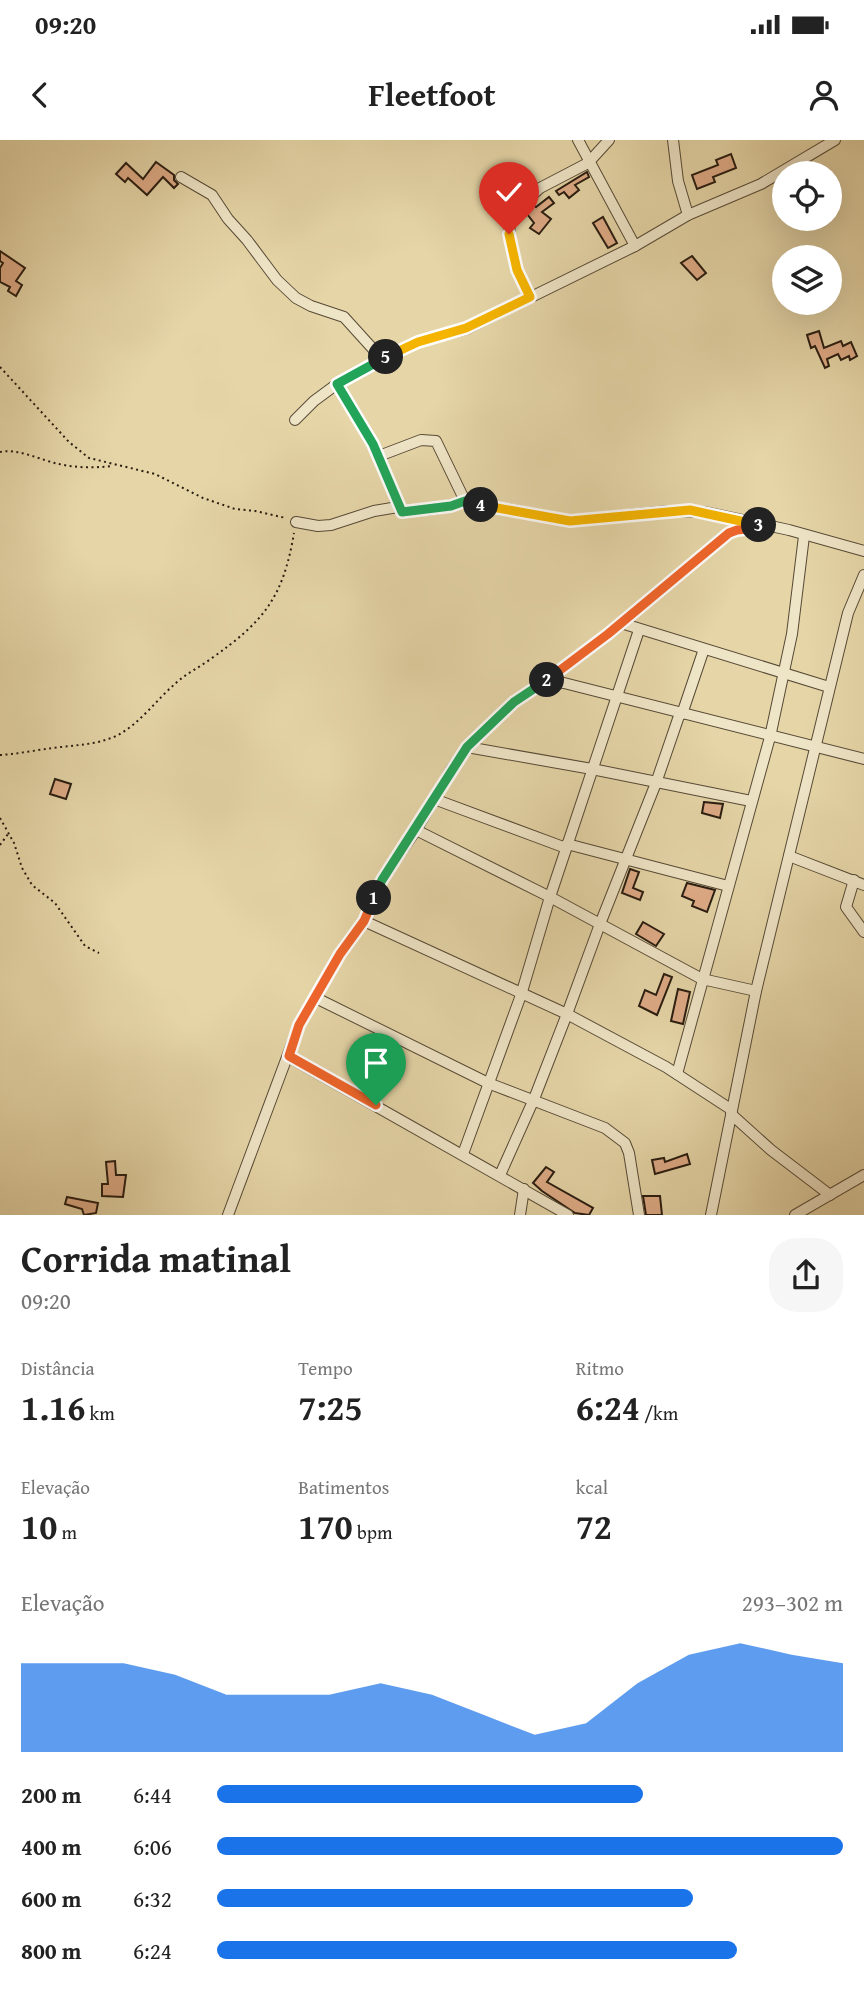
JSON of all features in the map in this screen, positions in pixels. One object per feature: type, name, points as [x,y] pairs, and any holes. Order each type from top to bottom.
[{"type":"street","points":[[578,140],[635,246]]},
{"type":"street","points":[[530,297],[517,270],[509,234],[510,224],[540,188],[588,163],[609,140]]},
{"type":"street","points":[[673,140],[680,190],[688,215]]},
{"type":"street","points":[[295,420],[337,384],[382,359],[418,342],[466,328],[635,246],[688,215],[761,184],[835,140]]},
{"type":"street","points":[[181,177],[212,195],[276,280],[296,298],[344,317],[382,359]]},
{"type":"street","points":[[337,384],[365,428],[402,512],[451,506],[465,501],[570,521],[690,510],[789,530],[864,551]]},
{"type":"street","points":[[379,456],[421,440],[436,441],[465,501]]},
{"type":"street","points":[[296,522],[318,526],[331,525],[374,511],[398,507]]},
{"type":"street","points":[[228,1215],[299,1025],[340,954],[364,921],[382,880],[467,747],[514,702],[621,623],[729,533],[767,527]]},
{"type":"street","points":[[677,1074],[770,737],[785,673],[804,536]]},
{"type":"street","points":[[711,1215],[756,991],[848,613],[864,575]]},
{"type":"street","points":[[621,623],[829,687]]},
{"type":"street","points":[[463,1154],[521,995],[566,846],[639,630]]},
{"type":"street","points":[[500,1175],[534,1099],[567,1014],[656,783],[704,649]]},
{"type":"street","points":[[540,685],[564,683],[864,759]]},
{"type":"street","points":[[467,747],[751,801]]},
{"type":"street","points":[[434,799],[566,846],[728,886]]},
{"type":"street","points":[[416,830],[550,897],[702,979],[756,991]]},
{"type":"street","points":[[789,856],[859,883],[846,909],[864,932]]},
{"type":"street","points":[[364,921],[567,1014],[677,1074],[732,1112],[771,1150],[830,1195]]},
{"type":"street","points":[[316,998],[488,1083],[605,1128],[625,1143],[629,1153],[639,1215]]},
{"type":"street","points":[[289,1056],[568,1215]]},
{"type":"street","points":[[795,1215],[864,1175]]},
{"type":"street","points":[[520,1215],[524,1189]]},
{"type":"path","points":[[0,367],[69,442],[89,458],[155,474],[203,498],[235,509],[255,510],[296,522],[290,559],[274,601],[250,629],[183,677],[132,726],[116,736],[76,747],[0,755]]},
{"type":"path","points":[[0,452],[19,453],[87,469],[114,466]]},
{"type":"path","points":[[0,818],[32,885],[55,903],[85,946],[99,953]]},
{"type":"path","points":[[0,845],[9,833]]},
{"type":"building","points":[[731,154],[736,168],[713,177],[715,182],[697,189],[692,175],[718,165],[716,160]]},
{"type":"building","points":[[156,162],[174,175],[178,184],[174,188],[163,177],[147,195],[128,178],[125,182],[116,174],[126,163],[143,179]]},
{"type":"building","points":[[587,172],[589,177],[575,185],[579,190],[569,198],[564,192],[559,195],[556,191]]},
{"type":"building","points":[[549,197],[554,203],[542,212],[551,219],[539,234],[530,228],[534,223],[527,214],[533,205],[536,207]]},
{"type":"building","points":[[603,217],[617,243],[608,248],[593,223]]},
{"type":"building","points":[[0,251],[25,268],[16,281],[22,285],[16,296],[8,291],[10,287],[0,282],[0,268],[3,263],[0,261]]},
{"type":"building","points":[[692,256],[706,273],[697,280],[681,263]]},
{"type":"building","points":[[819,331],[824,348],[841,341],[843,346],[851,342],[857,356],[850,360],[849,356],[841,360],[838,354],[827,359],[829,366],[825,368],[815,346],[811,348],[807,335]]},
{"type":"building","points":[[55,779],[71,784],[66,799],[50,794]]},
{"type":"building","points":[[704,802],[723,804],[720,818],[702,813]]},
{"type":"building","points":[[630,869],[639,872],[633,888],[643,892],[640,900],[622,893]]},
{"type":"building","points":[[687,883],[715,890],[707,912],[692,906],[694,901],[682,896]]},
{"type":"building","points":[[643,922],[664,934],[656,946],[636,934]]},
{"type":"building","points":[[664,974],[672,977],[657,1015],[639,1006],[645,990],[656,995]]},
{"type":"building","points":[[678,989],[690,992],[683,1024],[671,1021]]},
{"type":"building","points":[[687,1154],[690,1164],[655,1174],[652,1160],[664,1158],[665,1162]]},
{"type":"building","points":[[115,1161],[116,1175],[126,1175],[123,1197],[102,1196],[102,1184],[108,1184],[106,1162]]},
{"type":"building","points":[[546,1167],[554,1172],[547,1182],[593,1208],[589,1215],[575,1213],[533,1183]]},
{"type":"building","points":[[643,1196],[660,1196],[662,1215],[646,1215]]},
{"type":"building","points":[[67,1197],[98,1203],[96,1213],[84,1215],[82,1209],[65,1204]]},
{"type":"route","points":[[376,1105],[289,1056],[299,1025],[340,954],[364,921],[382,880],[416,830],[451,770],[467,747],[514,702],[608,634],[708,548],[737,530],[767,527],[690,510],[570,521],[465,501],[430,510],[402,512],[365,428],[337,384],[390,354],[418,342],[466,328],[530,297],[517,270],[509,234]]}]
